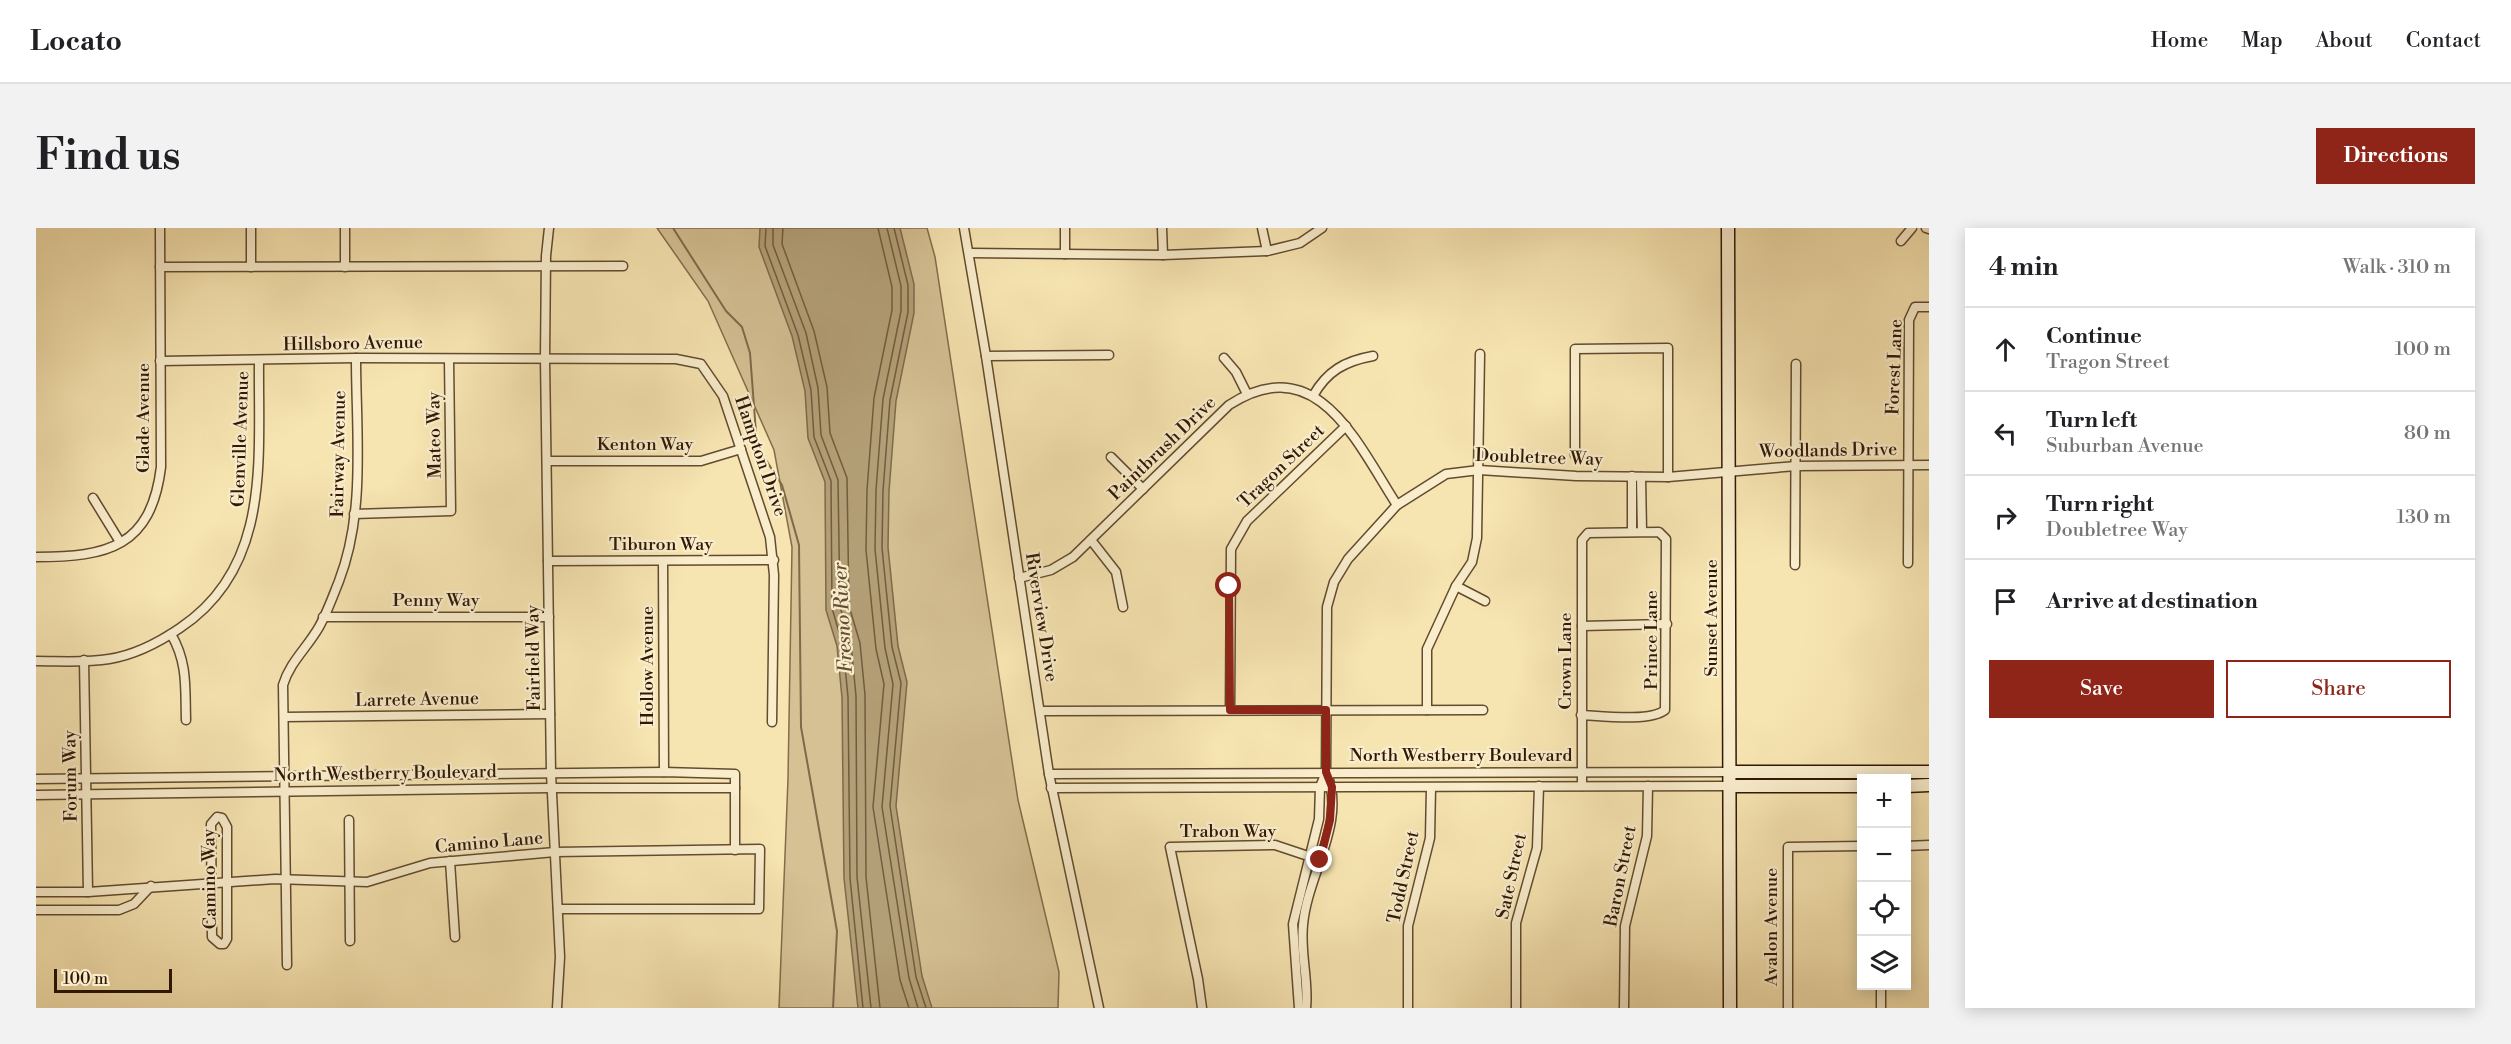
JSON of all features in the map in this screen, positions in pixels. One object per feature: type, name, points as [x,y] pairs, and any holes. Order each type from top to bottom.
[{"type":"main road","name":"Sunset Avenue","points":[[1728,228],[1730,1008]]},
{"type":"main road","points":[[1729,772],[1929,772]]},
{"type":"main road","points":[[1729,786],[1857,786]]},
{"type":"main road","points":[[1911,786],[1929,786]]},
{"type":"street","name":"Glade Avenue","points":[[36,557],[76,557],[108,549],[139,529],[150,513],[158,494],[161,467],[159,228]]},
{"type":"street","points":[[251,228],[251,267]]},
{"type":"street","points":[[345,228],[345,267]]},
{"type":"street","name":"Fairfield Way","points":[[549,228],[546,266],[545,359],[551,788],[560,957],[557,1008]]},
{"type":"street","name":"Riverview Drive","points":[[964,228],[970,253],[1051,788],[1099,1008]]},
{"type":"street","points":[[1065,228],[1065,254]]},
{"type":"street","points":[[1162,228],[1163,255]]},
{"type":"street","points":[[1262,228],[1267,251]]},
{"type":"street","points":[[970,253],[1163,255],[1267,251],[1300,243],[1322,228]]},
{"type":"street","points":[[1901,241],[1912,228]]},
{"type":"street","points":[[160,267],[623,266]]},
{"type":"street","name":"Forest Lane","points":[[1908,563],[1908,320],[1915,307],[1929,307]]},
{"type":"street","points":[[1575,453],[1575,349],[1668,348],[1668,477]]},
{"type":"street","points":[[1427,710],[1427,649],[1456,586],[1472,562],[1477,538],[1480,354]]},
{"type":"street","points":[[986,356],[1109,355]]},
{"type":"street","points":[[1313,396],[1327,375],[1337,367],[1347,362],[1373,356]]},
{"type":"street","name":"Hillsboro Avenue","points":[[160,361],[260,362],[356,358],[545,359]]},
{"type":"street","name":"Fairway Avenue","points":[[287,965],[283,685],[286,675],[323,617],[340,580],[357,494],[356,358]]},
{"type":"street","points":[[1224,358],[1236,372],[1247,394]]},
{"type":"street","name":"Mateo Way","points":[[354,514],[451,511],[449,359]]},
{"type":"street","name":"Hampton Drive","points":[[545,359],[676,359],[701,364],[718,385],[770,537],[774,560],[772,722]]},
{"type":"street","name":"Glenville Avenue","points":[[36,662],[128,655],[171,634],[189,622],[218,596],[231,578],[248,537],[256,503],[260,362]]},
{"type":"street","points":[[1795,565],[1796,364]]},
{"type":"street","name":"Paintbrush Drive","points":[[1019,578],[1051,570],[1072,557],[1229,405],[1247,394],[1276,388],[1292,389],[1313,396],[1331,408],[1346,426],[1397,505]]},
{"type":"street","name":"Tragon Street","points":[[1230,710],[1231,549],[1247,521],[1346,426]]},
{"type":"street","name":"Kenton Way","points":[[547,461],[701,461],[741,449]]},
{"type":"street","points":[[1111,457],[1143,489]]},
{"type":"street","name":"Woodlands Drive","points":[[1729,473],[1744,468],[1929,465]]},
{"type":"street","name":"Doubletree Way","points":[[1299,1008],[1292,945],[1293,924],[1296,901],[1319,819],[1320,787],[1326,772],[1328,607],[1334,582],[1348,559],[1397,505],[1446,474],[1479,470],[1668,477],[1729,473]]},
{"type":"street","points":[[1637,476],[1642,531],[1632,532],[1637,476]]},
{"type":"street","points":[[93,498],[120,542]]},
{"type":"street","name":"Prince Lane","points":[[1581,715],[1646,716],[1659,715],[1665,710],[1668,570],[1664,534],[1642,531]]},
{"type":"street","name":"Crown Lane","points":[[1582,786],[1581,545],[1584,536],[1588,533],[1632,532]]},
{"type":"street","points":[[1091,540],[1116,572],[1123,607]]},
{"type":"street","name":"Tiburon Way","points":[[548,561],[774,560]]},
{"type":"street","name":"Hollow Avenue","points":[[663,561],[664,772]]},
{"type":"street","points":[[1456,586],[1485,601]]},
{"type":"street","name":"Penny Way","points":[[323,617],[549,616]]},
{"type":"street","points":[[1582,626],[1667,624]]},
{"type":"street","points":[[171,634],[182,652],[186,720]]},
{"type":"street","name":"Forum Way","points":[[84,660],[88,892]]},
{"type":"street","points":[[1040,711],[1483,710]]},
{"type":"street","name":"Larrete Avenue","points":[[284,717],[550,714]]},
{"type":"street","name":"North Westberry Boulevard","points":[[36,779],[664,772],[735,774],[735,788],[551,788],[36,795]]},
{"type":"street","name":"Doubletree Way","points":[[1306,1008],[1303,925],[1306,903],[1330,820],[1332,787],[1326,772]]},
{"type":"street","name":"North Westberry Boulevard","points":[[1049,774],[1729,772]]},
{"type":"street","name":"Sate Street","points":[[1516,1008],[1516,923],[1537,848],[1539,786]]},
{"type":"street","name":"Baron Street","points":[[1624,1008],[1625,926],[1647,836],[1648,786]]},
{"type":"street","name":"North Westberry Boulevard","points":[[1051,788],[1729,786]]},
{"type":"street","points":[[735,788],[735,850]]},
{"type":"street","name":"Todd Street","points":[[1408,1008],[1408,926],[1430,838],[1431,788]]},
{"type":"street","name":"Camino Way","points":[[217,817],[222,818],[227,827],[227,939],[225,944],[220,945],[212,937],[211,882],[211,824],[217,817]]},
{"type":"street","points":[[349,819],[350,941]]},
{"type":"street","name":"Trabon Way","points":[[1202,1008],[1170,848],[1275,845],[1320,860]]},
{"type":"street","points":[[1911,846],[1929,845]]},
{"type":"street","name":"Avalon Avenue","points":[[1788,1008],[1788,847],[1857,846]]},
{"type":"street","name":"Camino Lane","points":[[36,892],[88,892],[211,882],[285,879],[367,882],[430,863],[555,852],[760,849],[759,909],[558,909]]},
{"type":"street","points":[[450,861],[455,937]]},
{"type":"street","points":[[36,910],[119,910],[134,904],[151,886]]},
{"type":"street","points":[[1881,990],[1881,1008]]},
{"type":"shaded area","points":[[657,228],[927,228],[935,257],[1018,800],[1059,972],[1058,1008],[779,1008],[788,779],[792,547],[774,450],[708,301]]},
{"type":"water","name":"Fresno River","points":[[760,228],[900,228],[914,284],[914,313],[896,401],[889,491],[888,547],[898,646],[907,682],[896,806],[922,976],[932,1008],[858,1008],[844,878],[842,698],[837,646],[826,610],[825,482],[808,438],[805,391],[792,336],[759,247]]},
{"type":"waterway","points":[[673,228],[726,311],[742,327],[750,353],[757,446],[782,485],[799,545],[801,727],[837,931],[833,1008]]},
{"type":"route","points":[[1229,586],[1230,710],[1326,710],[1326,772],[1332,787],[1330,820],[1320,860]]}]
